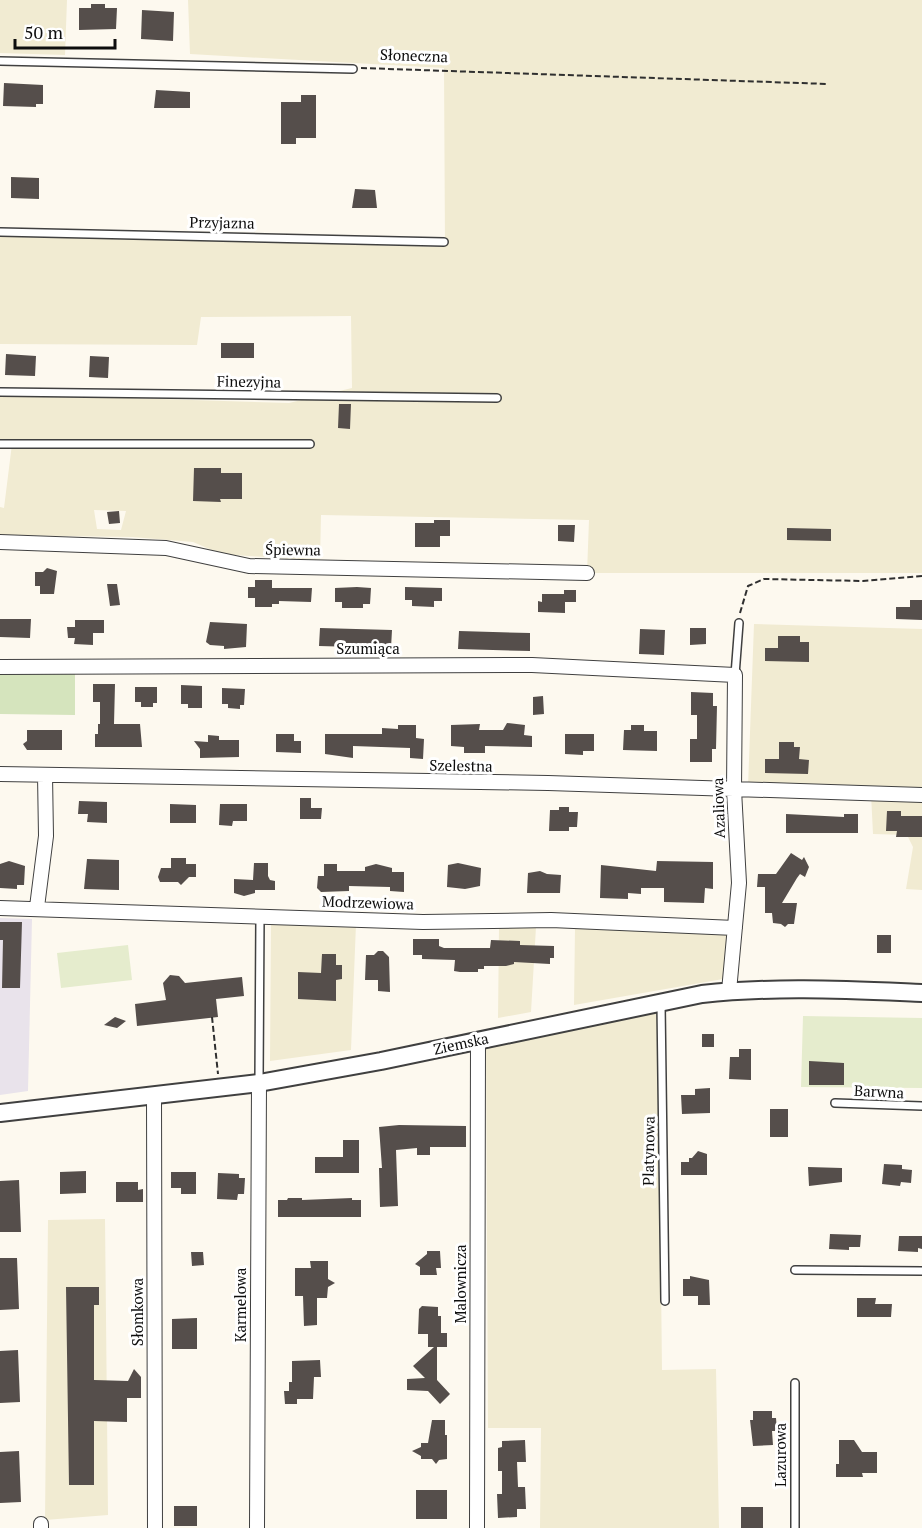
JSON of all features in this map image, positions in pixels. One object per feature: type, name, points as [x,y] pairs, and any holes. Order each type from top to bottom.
[{"type":"street","name":"Śpiewna","points":[[0,542],[166,548],[249,566],[587,573]]},
{"type":"street","name":"Szumiąca","points":[[0,667],[532,665],[735,675]]},
{"type":"street","name":"Azaliowa","points":[[729,991],[739,883],[734,790],[735,675]]},
{"type":"street","name":"Szelestna","points":[[0,774],[548,783],[922,795]]},
{"type":"street","points":[[37,907],[46,836],[45,775]]},
{"type":"street","name":"Modrzewiowa","points":[[0,908],[37,907],[423,922],[551,920],[735,928]]},
{"type":"street","name":"Ziemska","points":[[0,1113],[259,1083],[478,1040],[660,1000],[729,991],[922,993]]},
{"type":"street","name":"Malownicza","points":[[477,1528],[478,1040]]},
{"type":"street","name":"Karmelowa","points":[[257,1528],[259,1083]]},
{"type":"street","name":"Słomkowa","points":[[154,1095],[155,1528]]},
{"type":"lane","points":[[0,62],[352,69]]},
{"type":"lane","name":"Przyjazna","points":[[0,232],[444,242]]},
{"type":"lane","name":"Finezyjna","points":[[0,392],[497,398]]},
{"type":"lane","points":[[0,444],[310,444]]},
{"type":"lane","name":"Azaliowa","points":[[735,675],[739,623]]},
{"type":"lane","points":[[259,1083],[260,916]]},
{"type":"lane","name":"Platynowa","points":[[660,1000],[665,1301]]},
{"type":"lane","name":"Barwna","points":[[834,1103],[922,1106]]},
{"type":"lane","points":[[795,1270],[922,1271]]},
{"type":"lane","name":"Lazurowa","points":[[795,1383],[795,1528]]},
{"type":"path","name":"Słoneczna","points":[[352,69],[828,84]]},
{"type":"path","points":[[739,623],[748,586],[764,579],[863,581],[922,576]]},
{"type":"path","points":[[212,1017],[218,1078]]},
{"type":"shaded area","points":[[0,0],[67,0],[65,55],[0,53]]},
{"type":"shaded area","points":[[188,0],[922,0],[922,573],[587,573],[589,520],[321,515],[320,561],[221,554],[193,542],[132,537],[0,535],[0,507],[4,508],[12,444],[277,449],[0,439],[0,394],[289,403],[352,388],[351,316],[201,317],[197,345],[0,344],[0,235],[445,247],[444,68],[190,54]],"holes":[[[94,510],[126,511],[121,530],[97,529]]]},
{"type":"shaded area","points":[[754,624],[922,629],[922,890],[906,889],[913,847],[907,835],[873,834],[871,794],[748,787]]},
{"type":"shaded area","points":[[0,918],[32,919],[28,1091],[0,1095]]},
{"type":"shaded area","points":[[271,923],[356,924],[351,1050],[270,1061]]},
{"type":"shaded area","points":[[499,927],[536,927],[531,1012],[498,1018]]},
{"type":"shaded area","points":[[575,928],[722,932],[728,935],[730,941],[723,979],[574,1005]]},
{"type":"shaded area","points":[[658,1008],[662,1370],[716,1369],[719,1528],[540,1528],[541,1428],[488,1428],[486,1046]]},
{"type":"shaded area","points":[[105,1219],[108,1515],[45,1520],[48,1220]]},
{"type":"green space","points":[[0,674],[75,674],[75,715],[0,714]]},
{"type":"green space","points":[[128,945],[132,980],[61,988],[57,953]]},
{"type":"green space","points":[[803,1016],[922,1018],[922,1088],[801,1087]]},
{"type":"building","points":[[91,4],[105,4],[105,8],[117,8],[116,29],[79,30],[79,8],[91,8]]},
{"type":"building","points":[[142,10],[174,12],[173,41],[141,39]]},
{"type":"building","points":[[4,83],[43,85],[43,104],[36,104],[36,107],[3,106]]},
{"type":"building","points":[[156,90],[190,92],[190,108],[154,108]]},
{"type":"building","points":[[301,95],[316,95],[316,138],[296,138],[296,144],[281,144],[281,102],[301,102]]},
{"type":"building","points":[[11,177],[39,178],[39,199],[11,198]]},
{"type":"building","points":[[355,189],[375,190],[377,208],[352,208]]},
{"type":"building","points":[[221,343],[254,343],[254,358],[221,358]]},
{"type":"building","points":[[6,354],[36,356],[35,376],[5,375]]},
{"type":"building","points":[[90,356],[109,357],[108,378],[89,377]]},
{"type":"building","points":[[339,404],[351,404],[350,429],[338,428]]},
{"type":"building","points":[[194,468],[221,468],[221,473],[242,473],[242,499],[220,499],[221,502],[193,501]]},
{"type":"building","points":[[119,511],[120,523],[109,524],[107,512]]},
{"type":"building","points":[[434,520],[450,520],[450,536],[440,536],[440,547],[415,547],[415,523],[434,523]]},
{"type":"building","points":[[558,525],[575,525],[574,542],[558,541]]},
{"type":"building","points":[[787,528],[831,529],[831,541],[787,540]]},
{"type":"building","points":[[47,568],[57,571],[54,594],[40,594],[40,586],[35,586],[35,572],[43,572]]},
{"type":"building","points":[[255,580],[272,580],[272,588],[312,588],[311,602],[279,601],[279,604],[272,604],[272,607],[255,607],[255,598],[248,598],[248,587],[255,587]]},
{"type":"building","points":[[107,584],[117,584],[120,605],[110,606]]},
{"type":"building","points":[[405,587],[442,588],[442,601],[434,601],[434,607],[412,606],[412,600],[405,600]]},
{"type":"building","points":[[335,588],[371,588],[370,604],[363,604],[363,608],[342,608],[342,602],[335,602]]},
{"type":"building","points":[[564,590],[576,590],[576,602],[565,602],[565,613],[538,612],[538,601],[542,602],[542,594],[564,594]]},
{"type":"building","points":[[910,600],[922,600],[922,620],[896,619],[896,607],[910,607]]},
{"type":"building","points":[[0,619],[31,619],[30,638],[0,637]]},
{"type":"building","points":[[75,620],[104,620],[104,633],[93,633],[93,645],[74,644],[75,638],[68,638],[67,627],[75,627]]},
{"type":"building","points":[[210,622],[247,624],[246,647],[224,649],[224,646],[210,645],[206,642]]},
{"type":"building","points":[[320,628],[392,630],[391,648],[319,646]]},
{"type":"building","points":[[690,628],[706,628],[706,644],[690,645]]},
{"type":"building","points":[[640,629],[665,630],[664,655],[639,654]]},
{"type":"building","points":[[459,631],[530,633],[530,651],[458,649]]},
{"type":"building","points":[[778,636],[800,636],[800,642],[809,642],[809,662],[765,661],[765,648],[778,648]]},
{"type":"building","points":[[93,684],[115,684],[114,724],[140,724],[142,747],[95,747],[95,734],[98,734],[98,724],[100,724],[100,702],[93,702]]},
{"type":"building","points":[[181,685],[202,686],[202,708],[188,708],[188,704],[181,704]]},
{"type":"building","points":[[135,687],[157,687],[157,703],[153,703],[153,707],[141,707],[141,702],[135,702]]},
{"type":"building","points":[[222,688],[245,689],[244,705],[240,705],[240,709],[228,708],[228,704],[222,704]]},
{"type":"building","points":[[691,692],[713,693],[713,706],[717,706],[716,749],[712,749],[712,762],[690,762],[690,739],[697,739],[697,715],[691,715]]},
{"type":"building","points":[[543,696],[544,714],[533,715],[533,697]]},
{"type":"building","points":[[507,723],[525,725],[524,735],[532,736],[532,747],[485,746],[485,753],[464,753],[464,747],[451,746],[451,725],[480,724],[479,730],[503,730]]},
{"type":"building","points":[[398,725],[416,725],[416,738],[424,739],[423,759],[410,758],[410,748],[353,746],[353,758],[325,754],[325,734],[382,734],[382,728],[398,729]]},
{"type":"building","points":[[631,725],[644,725],[644,731],[657,731],[657,751],[623,750],[624,730],[631,730]]},
{"type":"building","points":[[27,730],[62,730],[62,750],[27,750],[23,744],[27,741]]},
{"type":"building","points":[[276,734],[294,734],[294,741],[301,741],[301,753],[276,752]]},
{"type":"building","points":[[565,734],[594,734],[594,751],[583,751],[583,755],[565,754]]},
{"type":"building","points":[[208,735],[219,736],[219,740],[239,740],[239,757],[200,758],[200,749],[194,741],[208,742]]},
{"type":"building","points":[[779,742],[794,742],[794,747],[800,747],[799,759],[809,760],[808,774],[765,773],[765,759],[779,759]]},
{"type":"building","points":[[300,798],[311,798],[311,808],[322,808],[321,819],[300,819]]},
{"type":"building","points":[[79,801],[107,802],[107,823],[87,822],[88,814],[78,814]]},
{"type":"building","points":[[170,804],[196,805],[196,823],[170,823]]},
{"type":"building","points":[[220,804],[247,804],[247,821],[233,821],[232,826],[219,825]]},
{"type":"building","points":[[559,807],[569,807],[569,812],[578,812],[577,827],[569,827],[569,831],[549,831],[550,810],[559,810]]},
{"type":"building","points":[[887,811],[901,811],[901,816],[922,816],[922,837],[896,837],[897,831],[886,831]]},
{"type":"building","points":[[786,814],[844,817],[844,814],[858,814],[858,833],[786,833]]},
{"type":"building","points":[[791,853],[802,860],[804,857],[809,867],[805,877],[800,874],[782,903],[797,903],[794,924],[788,924],[785,927],[773,923],[772,913],[765,913],[765,887],[757,887],[758,874],[776,874]]},
{"type":"building","points":[[171,858],[186,858],[186,864],[196,864],[196,877],[189,877],[181,885],[178,882],[160,882],[158,877],[161,868],[171,868]]},
{"type":"building","points":[[87,859],[119,860],[119,890],[84,889]]},
{"type":"building","points":[[9,861],[25,866],[24,885],[17,885],[17,889],[0,888],[0,864]]},
{"type":"building","points":[[657,861],[713,862],[713,889],[705,888],[704,903],[664,902],[664,888],[641,888],[641,894],[628,893],[628,899],[600,898],[601,865],[656,871]]},
{"type":"building","points":[[254,863],[268,863],[268,876],[270,880],[275,881],[275,890],[255,890],[255,893],[244,896],[234,893],[234,879],[253,880]]},
{"type":"building","points":[[458,863],[481,868],[480,886],[465,889],[447,887],[448,865]]},
{"type":"building","points":[[324,864],[337,864],[337,871],[365,871],[365,867],[376,864],[392,868],[392,872],[404,872],[404,892],[390,891],[390,887],[349,886],[349,891],[321,892],[317,888],[318,876],[324,876]]},
{"type":"building","points":[[540,871],[561,875],[560,893],[527,893],[528,873]]},
{"type":"building","points":[[0,922],[22,922],[20,988],[2,988],[3,940],[0,940]]},
{"type":"building","points":[[877,935],[891,935],[891,953],[877,953]]},
{"type":"building","points":[[413,939],[439,939],[439,946],[444,948],[490,948],[491,940],[520,941],[520,945],[554,946],[554,958],[550,958],[550,964],[514,962],[506,966],[484,966],[484,969],[478,969],[478,972],[460,972],[454,971],[455,960],[422,959],[422,955],[413,955]]},
{"type":"building","points":[[378,951],[383,951],[389,957],[390,992],[378,991],[378,980],[365,980],[366,955],[374,955]]},
{"type":"building","points":[[322,954],[336,954],[336,965],[342,965],[342,979],[336,980],[336,1001],[298,999],[298,972],[321,973]]},
{"type":"building","points":[[170,975],[179,976],[185,983],[242,977],[244,996],[216,999],[218,1017],[137,1026],[135,1004],[166,1000],[163,983]]},
{"type":"building","points":[[115,1017],[126,1021],[117,1028],[104,1025]]},
{"type":"building","points":[[702,1034],[714,1034],[714,1047],[702,1047]]},
{"type":"building","points":[[739,1049],[751,1049],[751,1080],[729,1079],[730,1057],[739,1057]]},
{"type":"building","points":[[809,1061],[844,1063],[844,1085],[809,1085]]},
{"type":"building","points":[[710,1088],[710,1113],[682,1114],[681,1095],[695,1095],[695,1089]]},
{"type":"building","points":[[770,1109],[788,1109],[788,1137],[770,1137]]},
{"type":"building","points":[[466,1126],[466,1147],[430,1147],[430,1155],[417,1155],[417,1148],[396,1150],[398,1206],[380,1207],[379,1168],[382,1168],[379,1127]]},
{"type":"building","points":[[343,1140],[359,1140],[359,1173],[315,1173],[315,1157],[343,1157]]},
{"type":"building","points":[[698,1151],[707,1154],[707,1175],[681,1175],[681,1162],[689,1162],[689,1158],[692,1158]]},
{"type":"building","points":[[884,1164],[902,1165],[902,1169],[912,1170],[911,1183],[901,1182],[900,1186],[882,1184]]},
{"type":"building","points":[[808,1167],[842,1168],[842,1182],[809,1186]]},
{"type":"building","points":[[86,1171],[86,1193],[60,1194],[60,1172]]},
{"type":"building","points":[[171,1172],[196,1172],[196,1194],[181,1194],[181,1188],[171,1188]]},
{"type":"building","points":[[218,1173],[239,1174],[239,1178],[245,1178],[244,1194],[238,1194],[237,1200],[217,1199]]},
{"type":"building","points":[[19,1180],[21,1232],[0,1232],[0,1181]]},
{"type":"building","points":[[116,1182],[138,1182],[138,1190],[143,1189],[143,1202],[116,1202]]},
{"type":"building","points":[[288,1198],[361,1200],[361,1217],[278,1217],[278,1200]]},
{"type":"building","points":[[830,1234],[861,1235],[860,1247],[849,1247],[849,1250],[829,1249]]},
{"type":"building","points":[[899,1236],[922,1236],[922,1249],[918,1248],[918,1252],[898,1251]]},
{"type":"building","points":[[427,1251],[440,1251],[441,1268],[436,1268],[437,1275],[420,1275],[420,1267],[415,1264],[427,1254]]},
{"type":"building","points":[[191,1252],[203,1252],[204,1265],[192,1266]]},
{"type":"building","points":[[0,1258],[17,1258],[19,1309],[0,1310]]},
{"type":"building","points":[[310,1261],[328,1261],[328,1279],[335,1283],[328,1287],[327,1298],[317,1298],[317,1325],[304,1326],[303,1296],[295,1296],[295,1268],[311,1268]]},
{"type":"building","points":[[690,1276],[709,1280],[710,1305],[698,1305],[698,1296],[683,1296],[683,1279],[690,1279]]},
{"type":"building","points":[[66,1287],[99,1287],[99,1305],[94,1305],[94,1380],[128,1381],[134,1369],[141,1377],[141,1398],[127,1398],[127,1422],[94,1421],[94,1485],[69,1485]]},
{"type":"building","points":[[857,1298],[876,1298],[875,1304],[892,1304],[891,1317],[857,1317]]},
{"type":"building","points":[[422,1306],[438,1307],[438,1316],[441,1316],[441,1333],[447,1333],[447,1347],[437,1347],[437,1380],[450,1394],[440,1404],[428,1391],[407,1390],[407,1379],[425,1378],[413,1366],[434,1347],[428,1347],[428,1334],[418,1334],[419,1309]]},
{"type":"building","points":[[197,1318],[197,1349],[172,1349],[172,1319]]},
{"type":"building","points":[[18,1350],[20,1402],[0,1403],[0,1351]]},
{"type":"building","points":[[320,1360],[321,1377],[314,1377],[313,1399],[297,1399],[297,1404],[285,1404],[284,1391],[289,1391],[289,1382],[292,1382],[292,1361]]},
{"type":"building","points":[[753,1411],[772,1411],[772,1418],[776,1418],[777,1431],[772,1431],[773,1445],[753,1446],[750,1420],[753,1420]]},
{"type":"building","points":[[432,1420],[445,1420],[445,1435],[447,1435],[447,1459],[439,1460],[436,1464],[432,1459],[421,1459],[421,1456],[412,1451],[421,1447],[421,1443],[428,1443]]},
{"type":"building","points":[[525,1440],[526,1462],[517,1462],[518,1487],[525,1487],[526,1509],[517,1509],[517,1517],[498,1518],[497,1494],[502,1494],[502,1471],[498,1471],[498,1448],[502,1447],[502,1441]]},
{"type":"building","points":[[839,1440],[854,1440],[862,1452],[877,1452],[877,1473],[862,1473],[863,1477],[836,1477],[836,1464],[839,1464]]},
{"type":"building","points":[[19,1451],[21,1502],[0,1503],[0,1452]]},
{"type":"building","points":[[416,1490],[447,1490],[447,1519],[416,1519]]},
{"type":"building","points":[[174,1506],[197,1506],[197,1526],[174,1526]]},
{"type":"building","points":[[741,1507],[763,1507],[763,1528],[741,1528]]}]
